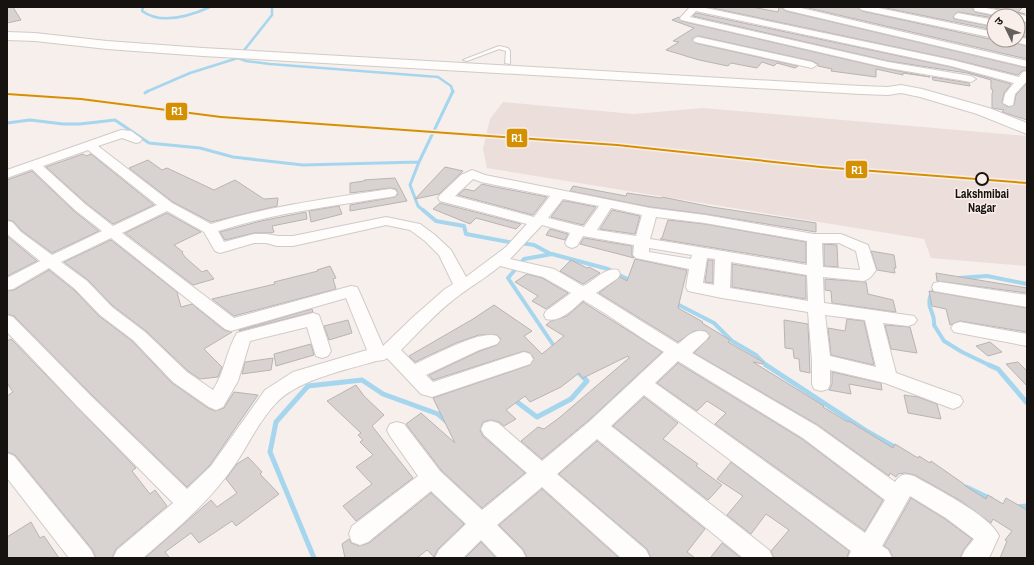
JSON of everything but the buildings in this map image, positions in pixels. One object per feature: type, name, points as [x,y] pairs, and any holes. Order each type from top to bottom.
[{"type":"street","points":[[786,7],[985,50],[1014,51]]},
{"type":"street","points":[[862,7],[986,33]]},
{"type":"street","points":[[968,7],[986,11]]},
{"type":"street","points":[[971,79],[888,65],[684,18],[694,8],[978,70],[1024,77]]},
{"type":"street","points":[[840,13],[985,50],[1027,64]]},
{"type":"street","points":[[949,14],[986,22]]},
{"type":"street","points":[[694,29],[808,62]]},
{"type":"street","points":[[7,31],[44,33],[120,42],[231,50],[861,90],[888,91],[902,89]]},
{"type":"street","points":[[7,36],[35,37],[107,45],[231,50]]},
{"type":"street","points":[[698,40],[808,62],[883,72]]},
{"type":"street","points":[[978,70],[985,50]]},
{"type":"street","points":[[297,54],[465,60],[875,82],[941,98],[983,111],[1027,129]]},
{"type":"street","points":[[1009,103],[1010,94],[1024,77]]},
{"type":"street","points":[[7,174],[124,134],[136,139]]},
{"type":"street","points":[[89,145],[168,206],[210,229],[220,248],[254,239],[267,238],[277,241],[293,241],[386,221],[414,227],[430,238],[446,253],[462,286]]},
{"type":"street","points":[[35,165],[80,207],[232,325],[351,291],[384,352],[428,389],[432,390],[524,359]]},
{"type":"street","points":[[642,242],[580,235],[538,221],[444,198],[472,174],[481,178],[650,212],[706,219],[814,238],[841,239],[863,248],[868,270],[863,276],[815,271],[723,256],[698,259],[641,255],[642,242],[650,212]]},
{"type":"street","points":[[210,229],[240,219],[265,213],[390,193]]},
{"type":"street","points":[[125,558],[188,504],[218,472],[260,410],[272,395],[300,377],[384,352],[451,293],[511,250],[524,234],[538,221],[559,194]]},
{"type":"street","points":[[580,235],[608,203]]},
{"type":"street","points":[[7,285],[51,261],[168,206]]},
{"type":"street","points":[[7,225],[16,235],[81,285],[106,311],[139,336],[180,377],[216,402],[229,381],[235,358],[243,338],[313,319],[322,351]]},
{"type":"street","points":[[814,238],[816,308],[821,361],[821,384]]},
{"type":"street","points":[[722,293],[723,256]]},
{"type":"street","points":[[698,259],[694,287],[722,293],[873,317],[908,320]]},
{"type":"street","points":[[498,260],[548,273],[610,308],[634,326],[810,432],[898,497]]},
{"type":"street","points":[[552,315],[582,292],[591,289],[612,274]]},
{"type":"street","points":[[940,287],[1027,302]]},
{"type":"street","points":[[873,317],[888,377]]},
{"type":"street","points":[[7,321],[84,401],[188,504]]},
{"type":"street","points":[[960,328],[1027,340]]},
{"type":"street","points":[[447,558],[482,524],[597,427],[670,357],[680,353],[700,336]]},
{"type":"street","points":[[412,374],[473,345],[491,340]]},
{"type":"street","points":[[821,361],[888,377],[953,401]]},
{"type":"street","points":[[643,384],[870,555],[906,483],[954,511],[988,536],[981,550],[973,558]]},
{"type":"street","points":[[597,427],[761,558]]},
{"type":"street","points":[[491,429],[638,558]]},
{"type":"street","points":[[397,430],[432,478],[482,524],[514,558]]},
{"type":"street","points":[[7,462],[83,558]]},
{"type":"street","points":[[360,534],[432,478]]},
{"type":"shaded area","points":[[503,102],[634,114],[703,108],[1027,136],[1027,266],[931,258],[924,239],[487,168],[483,149],[490,119]]},
{"type":"waterway","points":[[143,7],[142,11],[158,18],[176,18],[210,7]]},
{"type":"waterway","points":[[238,58],[272,15],[272,7]]},
{"type":"waterway","points":[[147,91],[190,73],[238,58]]},
{"type":"waterway","points":[[238,58],[246,61],[270,64],[438,77],[451,86],[453,91]]},
{"type":"waterway","points":[[419,162],[453,91]]},
{"type":"waterway","points":[[7,123],[30,120],[63,124],[80,124],[115,120],[149,143],[200,148],[233,157],[303,165],[419,162]]},
{"type":"waterway","points":[[419,162],[410,185],[418,206],[424,211]]},
{"type":"waterway","points":[[423,210],[436,221],[464,226],[466,234],[514,243]]},
{"type":"waterway","points":[[521,243],[534,245],[549,253]]},
{"type":"waterway","points":[[556,349],[508,278],[524,259],[552,254],[608,269],[631,281]]},
{"type":"waterway","points":[[958,278],[987,276],[1027,284]]},
{"type":"waterway","points":[[946,279],[939,284],[931,294],[929,303],[934,318],[934,325],[944,341],[962,352],[991,366]]},
{"type":"waterway","points":[[675,303],[714,323],[732,341],[756,355],[766,365]]},
{"type":"waterway","points":[[766,365],[868,432],[898,449]]},
{"type":"waterway","points":[[989,365],[998,369],[1027,403]]},
{"type":"waterway","points":[[513,399],[537,417],[571,399],[587,381],[576,370]]},
{"type":"waterway","points":[[314,558],[270,452],[276,422],[308,386],[362,380],[383,394],[438,414],[446,421]]},
{"type":"waterway","points":[[966,487],[991,499]]},
{"type":"waterway","points":[[1016,507],[1027,506]]},
{"type":"transit line","name":"R1","points":[[7,94],[81,99],[221,117],[617,145],[821,167],[1027,183]]},
{"type":"place","name":"Lakshmibai Nagar","points":[[982,179]]}]
